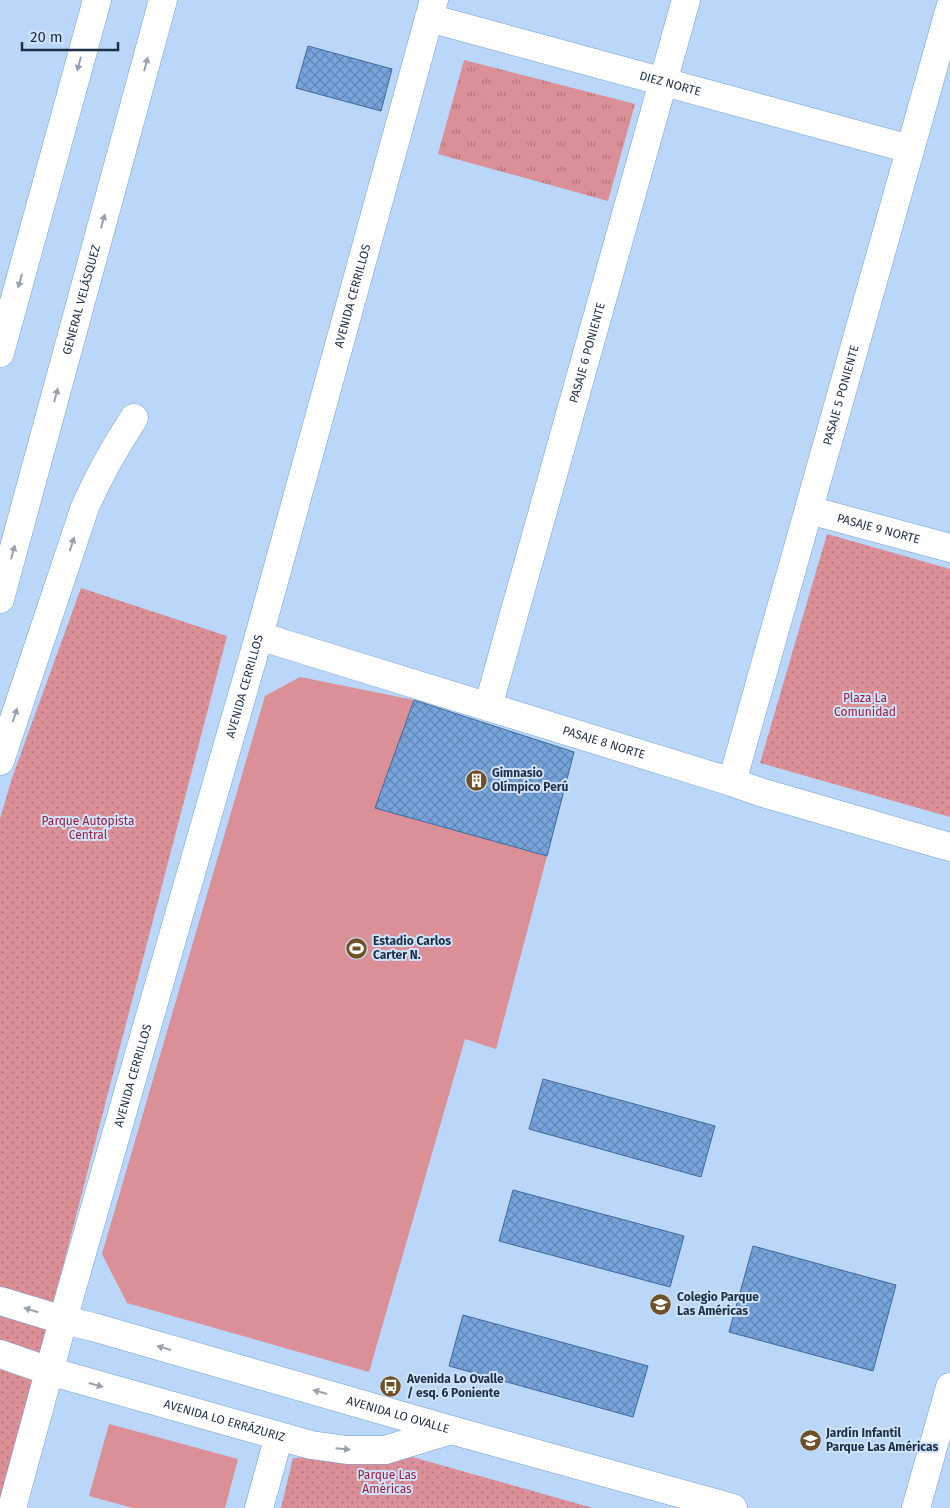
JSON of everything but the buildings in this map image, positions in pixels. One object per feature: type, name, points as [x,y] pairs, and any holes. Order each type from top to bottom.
[{"type":"main road","points":[[0,354],[96,0]]},
{"type":"main road","name":"GENERAL VELÁSQUEZ","points":[[0,599],[163,0]]},
{"type":"main road","name":"PASAJE 6 PONIENTE","points":[[488,707],[686,0]]},
{"type":"main road","name":"PASAJE 5 PONIENTE","points":[[732,782],[950,8]]},
{"type":"main road","name":"DIEZ NORTE","points":[[432,9],[664,82],[910,149]]},
{"type":"main road","name":"AVENIDA CERRILLOS","points":[[12,1508],[63,1320],[259,636],[432,9]]},
{"type":"main road","points":[[0,761],[85,507],[109,458],[134,418]]},
{"type":"main road","name":"PASAJE 9 NORTE","points":[[809,510],[950,548]]},
{"type":"main road","name":"PASAJE 8 NORTE","points":[[259,636],[760,792],[950,847]]},
{"type":"main road","points":[[0,1301],[63,1320]]},
{"type":"main road","name":"AVENIDA LO OVALLE","points":[[63,1320],[733,1508]]},
{"type":"main road","name":"AVENIDA LO ERRÁZURIZ","points":[[0,1354],[49,1372],[311,1445],[338,1449],[385,1450],[451,1430]]},
{"type":"main road","points":[[916,1508],[950,1387]]},
{"type":"main road","points":[[259,1508],[279,1436]]},
{"type":"green space","points":[[464,60],[635,104],[608,201],[438,154]]},
{"type":"green space","name":"Plaza La Comunidad","points":[[827,534],[950,569],[950,817],[760,763]]},
{"type":"green space","name":"Parque Autopista Central","points":[[81,588],[227,636],[0,1508],[0,819],[12,778]]},
{"type":"green space","name":"Estadio Carlos Carter N.","points":[[300,677],[414,700],[376,808],[547,856],[496,1049],[465,1039],[369,1372],[127,1303],[102,1254],[265,696]]},
{"type":"green space","points":[[109,1424],[238,1459],[225,1508],[133,1508],[89,1496]]},
{"type":"green space","name":"Parque Las Américas","points":[[405,1455],[593,1508],[281,1508],[293,1458]]},
{"type":"place","name":"Gimnasio Olímpico Perú","points":[[476,780]]},
{"type":"place","name":"Estadio Carlos Carter N.","points":[[357,948]]},
{"type":"place","name":"Colegio Parque Las Américas","points":[[661,1304]]},
{"type":"place","name":"Avenida Lo Ovalle / esq. 6 Poniente","points":[[391,1386]]},
{"type":"place","name":"Jardín Infantil Parque Las Américas","points":[[810,1440]]}]
